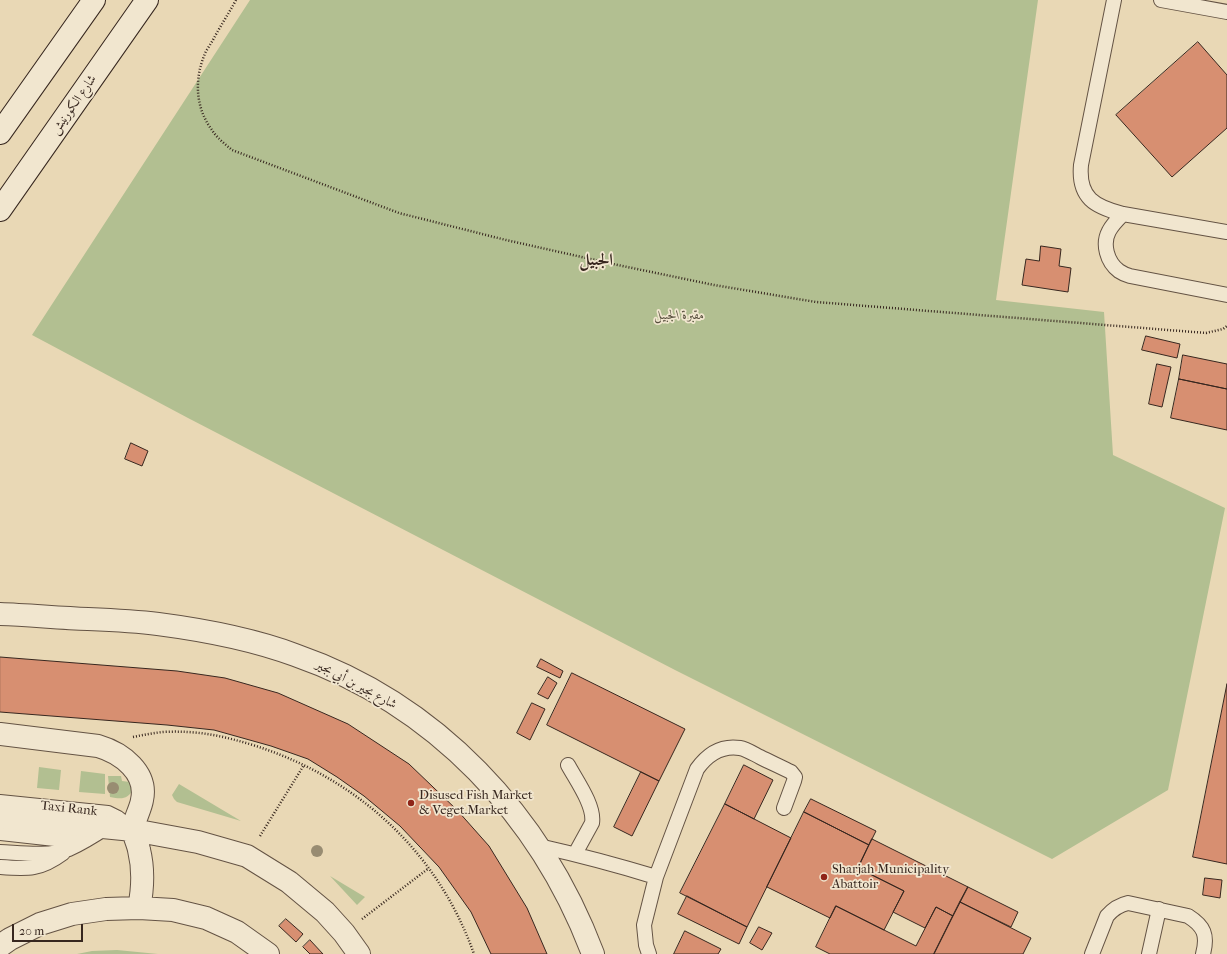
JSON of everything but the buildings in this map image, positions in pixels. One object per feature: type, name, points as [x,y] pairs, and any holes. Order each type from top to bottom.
[{"type":"street","points":[[0,133],[94,0]]},
{"type":"street","name":"شارع الكورنيش","points":[[0,210],[147,0]]},
{"type":"street","name":"شارع بجير بن أبي بجير","points":[[0,614],[159,624],[262,644],[324,666],[387,699],[457,751],[480,773],[521,820],[556,873],[571,901],[584,930],[592,954]]},
{"type":"street","points":[[0,734],[98,746],[105,748],[126,760],[137,771],[142,784],[143,799],[133,830],[139,849],[143,876],[139,908]]},
{"type":"street","points":[[0,817],[133,830],[198,842],[247,856],[289,882],[325,912],[344,933],[359,954]]},
{"type":"street","points":[[0,946],[10,939],[40,924],[72,914],[106,909],[139,908],[173,910],[206,918],[237,932],[268,954]]},
{"type":"lane","points":[[1114,0],[1081,165],[1081,184],[1091,200],[1107,210],[1227,232]]},
{"type":"lane","points":[[1170,1],[1227,12]]},
{"type":"lane","points":[[1123,214],[1108,231],[1106,242],[1107,254],[1112,264],[1120,272],[1130,276],[1227,295]]},
{"type":"lane","points":[[649,954],[646,945],[644,926],[656,877],[697,769],[704,761],[711,754],[720,749],[730,747],[741,748],[791,772],[795,777],[784,808]]},
{"type":"lane","points":[[568,765],[590,806],[593,818],[592,823],[575,854]]},
{"type":"lane","name":"Taxi Rank","points":[[0,802],[108,813],[126,823],[133,830]]},
{"type":"lane","name":"Taxi Rank","points":[[0,852],[34,854],[68,850],[107,827]]},
{"type":"lane","points":[[0,833],[55,839],[88,839]]},
{"type":"lane","points":[[539,846],[575,854],[656,877]]},
{"type":"lane","points":[[0,867],[23,869],[35,868],[46,864],[68,850]]},
{"type":"lane","points":[[1092,954],[1107,916],[1116,907],[1128,903],[1188,916],[1201,928],[1205,936],[1206,945],[1203,954]]},
{"type":"lane","points":[[1149,954],[1159,909]]},
{"type":"path","points":[[236,0],[204,55],[199,71],[198,88],[200,104],[204,118],[212,130],[232,150],[399,213],[506,240],[613,264],[714,285],[816,302],[1206,333],[1223,329],[1227,326]]},
{"type":"path","points":[[105,748],[130,737],[162,732],[212,734],[278,754],[304,765],[347,789],[378,812],[405,839],[429,868],[450,900],[467,934],[474,954]]},
{"type":"path","points":[[247,856],[304,765]]},
{"type":"path","points":[[344,933],[429,868]]},
{"type":"green space","name":"مقبرة الجبيل","points":[[250,0],[1038,0],[996,300],[1104,312],[1113,455],[1225,508],[1168,790],[1052,859],[675,670],[188,418],[32,335]]},
{"type":"green space","points":[[39,767],[61,770],[59,790],[37,788]]},
{"type":"green space","points":[[81,771],[105,774],[105,794],[79,792]]},
{"type":"green space","points":[[108,776],[121,776],[122,781],[130,782],[133,789],[131,793],[124,798],[110,797]]},
{"type":"green space","points":[[179,784],[241,821],[177,802],[172,795]]},
{"type":"green space","points":[[330,876],[365,897],[357,905]]},
{"type":"green space","points":[[117,950],[158,954],[77,954],[92,951]]},
{"type":"place","name":"Disused Fish Market & Veget.Market","points":[[411,803]]},
{"type":"place","name":"Sharjah Municipality Abattoir","points":[[824,877]]},
{"type":"district","name":"الجبيل","points":[[596,261]]}]
